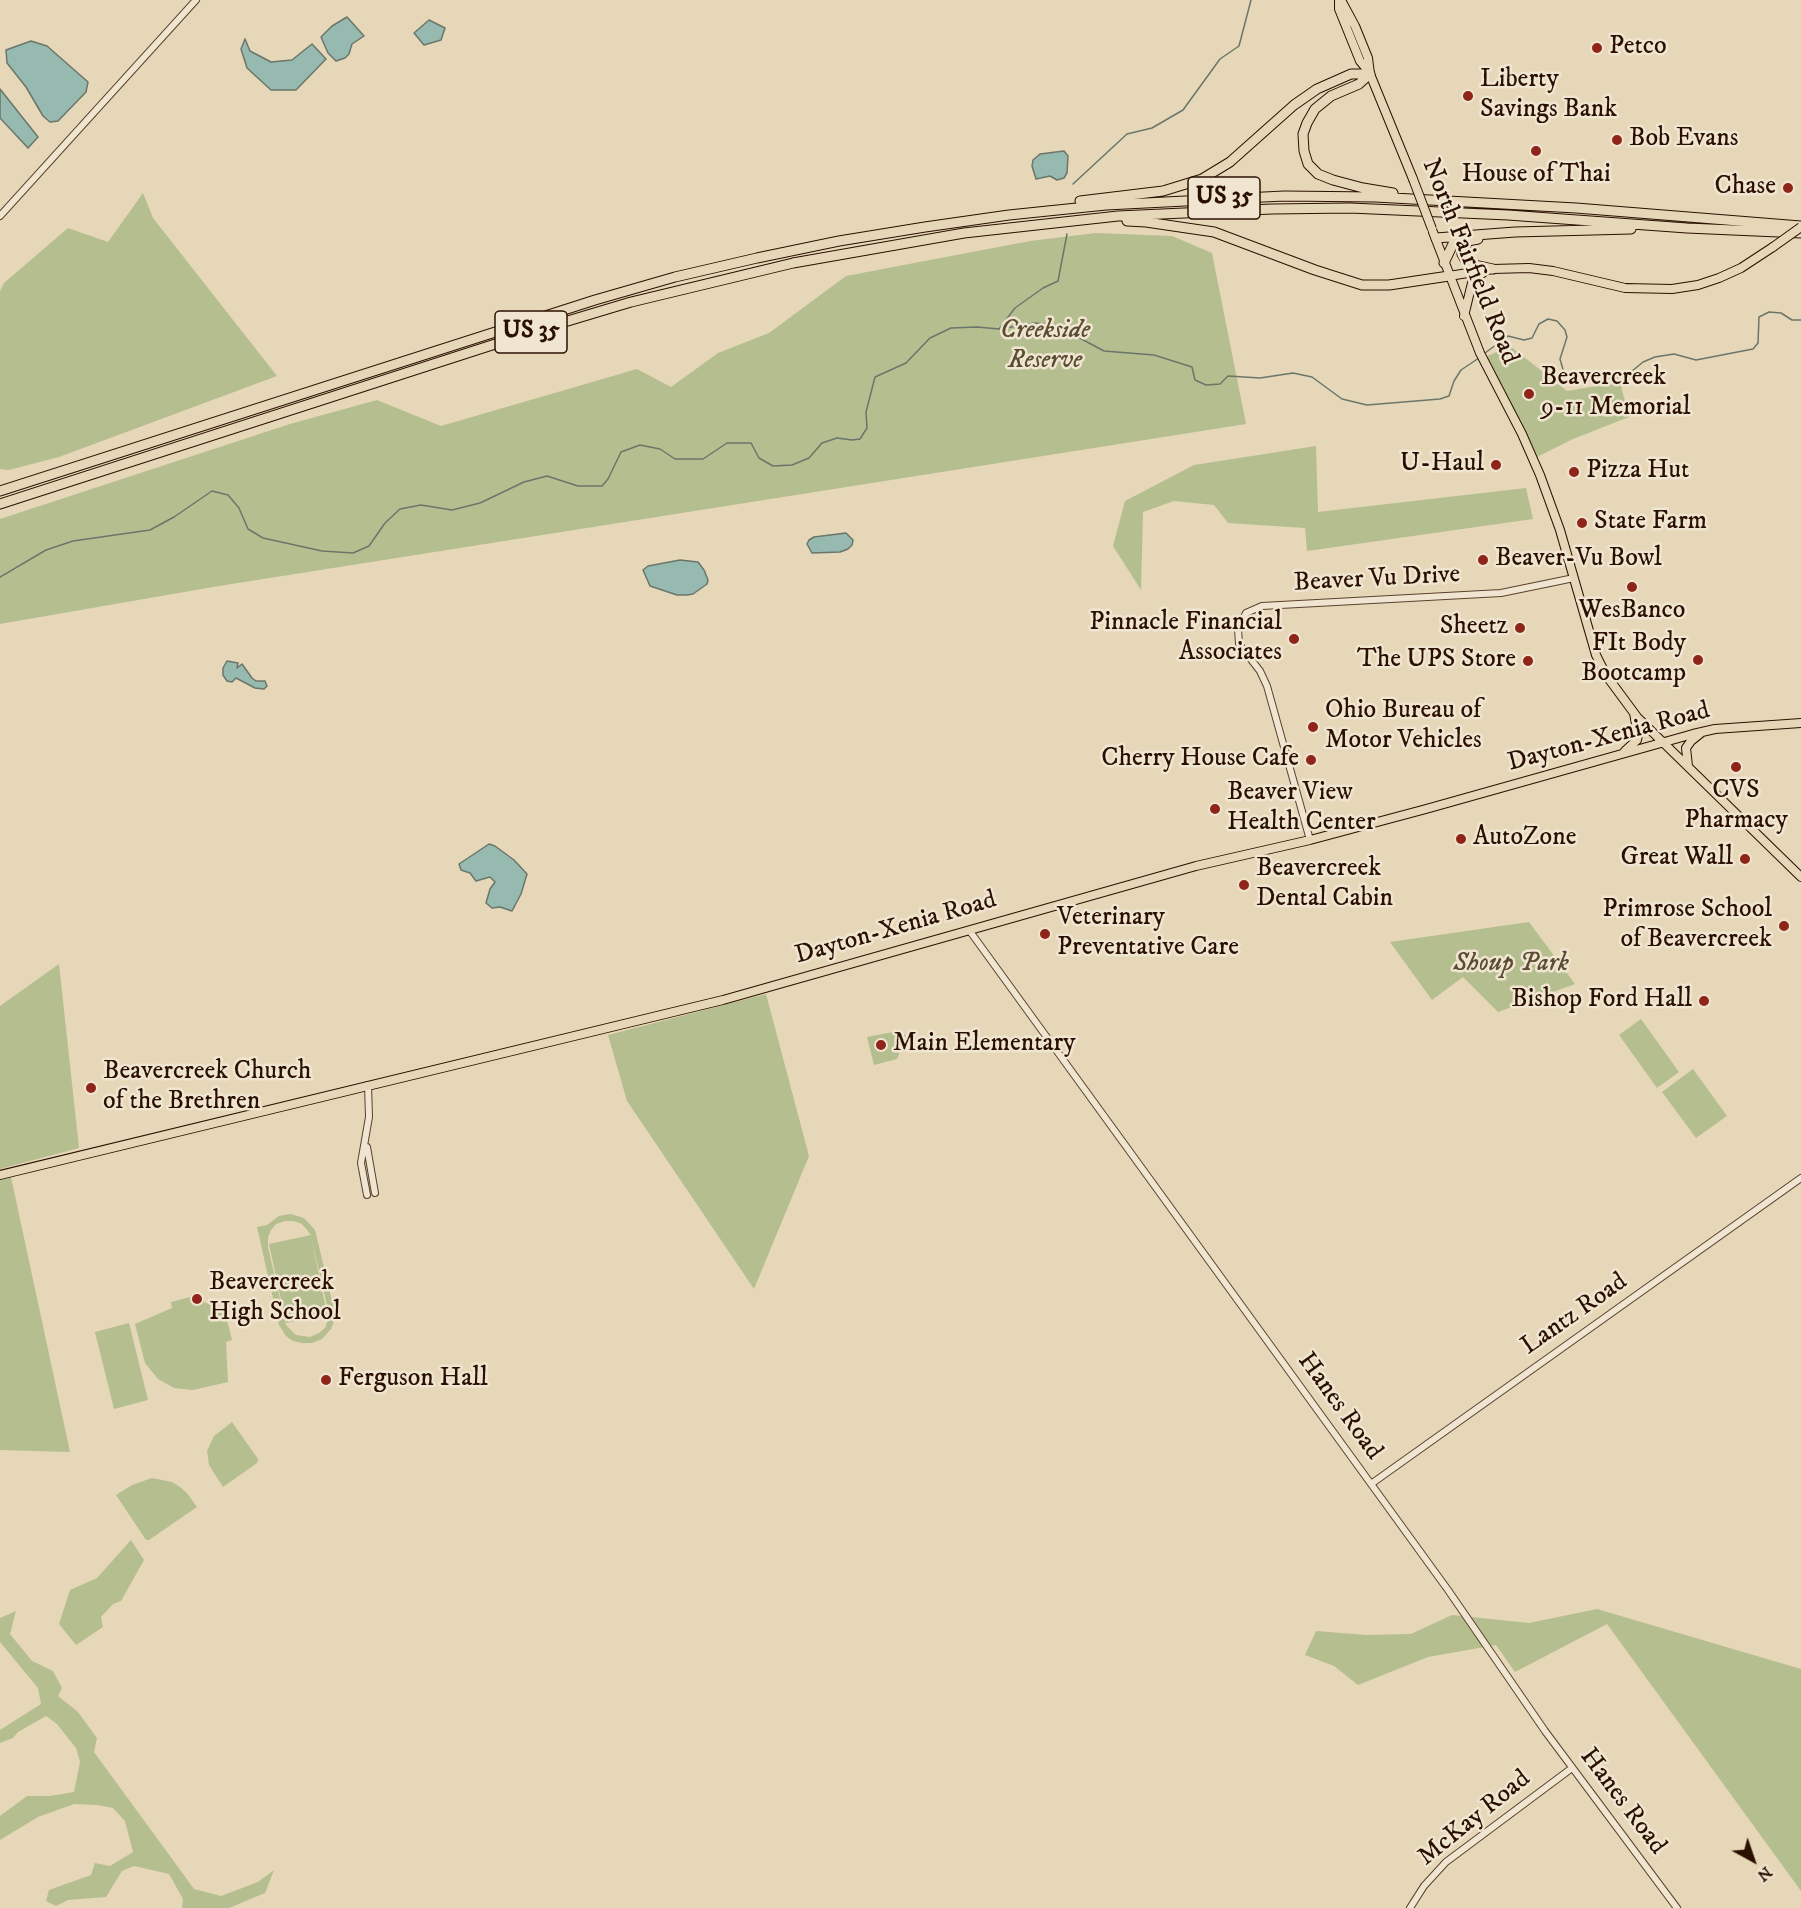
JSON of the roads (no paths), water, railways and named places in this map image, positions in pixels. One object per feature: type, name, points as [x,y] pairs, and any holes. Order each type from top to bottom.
[{"type":"highway","points":[[1009,215],[1053,205],[1163,191],[1196,181],[1230,162],[1293,105],[1317,89],[1351,74],[1370,74]]},
{"type":"highway","points":[[1370,74],[1359,84],[1331,96],[1315,110],[1306,123],[1303,134],[1304,151],[1308,164],[1318,174],[1333,180],[1363,188],[1440,200]]},
{"type":"highway","name":"US 35","points":[[0,491],[519,323],[675,278],[839,241],[1009,215],[1106,205],[1262,197],[1362,197],[1653,213],[1801,227]]},
{"type":"highway","name":"US 35","points":[[0,504],[631,302],[781,265],[964,233],[1077,220],[1193,212],[1350,208],[1801,233]]},
{"type":"highway","points":[[1077,220],[1146,222],[1214,232],[1337,278],[1362,285],[1389,285],[1449,276]]},
{"type":"highway","points":[[1434,233],[1462,236],[1515,232],[1687,228]]},
{"type":"highway","points":[[1493,269],[1466,261],[1462,254],[1464,248],[1468,242],[1515,232]]},
{"type":"highway","points":[[1444,263],[1453,244],[1462,236]]},
{"type":"main road","name":"North Fairfield Road","points":[[1340,0],[1339,9],[1360,61],[1370,74],[1434,233],[1464,316],[1540,476],[1560,530],[1596,655],[1606,675],[1634,712],[1801,877]]},
{"type":"main road","points":[[1449,276],[1493,269],[1529,268],[1553,271],[1625,288],[1672,289],[1698,285],[1741,268],[1801,227]]},
{"type":"main road","points":[[1464,316],[1472,283],[1480,274],[1493,269]]},
{"type":"main road","points":[[1621,754],[1637,740],[1634,712]]},
{"type":"main road","name":"Dayton-Xenia Road","points":[[0,1174],[723,1000],[1196,866],[1310,840],[1704,731],[1801,723]]},
{"type":"main road","points":[[1688,766],[1686,748],[1704,731]]},
{"type":"street","points":[[0,216],[196,0]]},
{"type":"street","name":"Beaver Vu Drive","points":[[1310,840],[1267,686],[1260,671],[1242,650],[1238,639],[1238,629],[1243,617],[1254,608],[1262,606],[1502,593],[1574,578]]},
{"type":"street","name":"Hanes Road","points":[[969,930],[1371,1484],[1572,1768],[1677,1908]]},
{"type":"street","points":[[367,1195],[361,1163],[369,1117],[368,1085]]},
{"type":"street","points":[[366,1143],[375,1193]]},
{"type":"street","name":"Lantz Road","points":[[1371,1484],[1801,1178]]},
{"type":"street","name":"McKay Road","points":[[1410,1908],[1424,1886],[1446,1862],[1572,1768]]},
{"type":"water","points":[[347,17],[364,36],[352,44],[345,58],[336,61],[328,53],[321,37],[332,26]]},
{"type":"water","points":[[429,20],[445,28],[441,40],[424,45],[414,33]]},
{"type":"water","points":[[245,39],[250,51],[271,62],[292,60],[312,44],[326,59],[296,90],[271,90],[247,68],[241,49]]},
{"type":"water","points":[[31,41],[47,46],[88,82],[86,92],[58,121],[50,122],[43,116],[26,87],[7,63],[6,50]]},
{"type":"water","points":[[0,89],[38,137],[28,148],[0,118]]},
{"type":"water","points":[[1064,151],[1068,156],[1067,173],[1064,178],[1057,180],[1050,176],[1036,179],[1032,166],[1033,160],[1040,154]]},
{"type":"water","points":[[846,533],[853,540],[852,545],[840,552],[812,553],[807,544],[814,537]]},
{"type":"water","points":[[680,560],[698,562],[704,570],[708,580],[707,584],[693,594],[687,595],[677,595],[650,586],[643,570],[648,566]]},
{"type":"water","points":[[227,661],[238,663],[237,668],[242,664],[252,678],[256,681],[265,681],[267,686],[264,689],[255,688],[236,678],[232,682],[227,681],[223,675],[223,668]]},
{"type":"water","points":[[489,844],[514,860],[527,874],[521,894],[512,911],[500,907],[492,908],[486,903],[490,889],[495,882],[490,877],[476,881],[470,873],[461,870],[459,864]]},
{"type":"waterway","points":[[1073,184],[1127,134],[1152,128],[1183,110],[1220,59],[1239,46],[1251,0]]},
{"type":"waterway","points":[[999,329],[1015,308],[1043,288],[1058,281],[1067,234]]},
{"type":"waterway","points":[[1485,353],[1508,336],[1524,340],[1532,338],[1539,324],[1548,319],[1557,321],[1565,330],[1567,337],[1560,359],[1564,373],[1574,380],[1585,382],[1594,379],[1625,377],[1643,362],[1655,357],[1674,354],[1696,360],[1753,349],[1758,343],[1759,317],[1769,312],[1781,313],[1792,320],[1801,320]]},
{"type":"waterway","points":[[0,577],[46,550],[73,541],[150,530],[212,491],[228,495],[239,508],[248,529],[263,538],[322,551],[353,553],[369,546],[385,523],[400,509],[421,505],[452,510],[480,503],[524,482],[547,476],[578,486],[602,486],[608,479],[621,452],[640,445],[660,449],[675,459],[703,459],[727,443],[751,443],[759,458],[773,466],[792,465],[809,458],[822,443],[837,438],[860,439],[867,428],[866,412],[875,377],[906,363],[930,338],[951,328],[999,329],[1035,323],[1055,325],[1104,351],[1154,355],[1192,367],[1195,380],[1206,385],[1220,384],[1228,376],[1260,378],[1293,373],[1312,377],[1342,399],[1367,405],[1440,399],[1449,396],[1461,370],[1479,358]]},
{"type":"place","name":"Petco","points":[[1597,48]]},
{"type":"place","name":"Liberty Savings Bank","points":[[1468,96]]},
{"type":"place","name":"Bob Evans","points":[[1617,140]]},
{"type":"place","name":"House of Thai","points":[[1536,151]]},
{"type":"place","name":"Chase","points":[[1788,188]]},
{"type":"place","name":"Beavercreek 9-11 Memorial","points":[[1529,394]]},
{"type":"place","name":"U-Haul","points":[[1496,465]]},
{"type":"place","name":"Pizza Hut","points":[[1574,472]]},
{"type":"place","name":"State Farm","points":[[1582,523]]},
{"type":"place","name":"Beaver-Vu Bowl","points":[[1483,560]]},
{"type":"place","name":"WesBanco","points":[[1632,587]]},
{"type":"place","name":"Sheetz","points":[[1520,628]]},
{"type":"place","name":"Pinnacle Financial Associates","points":[[1294,639]]},
{"type":"place","name":"FIt Body Bootcamp","points":[[1698,660]]},
{"type":"place","name":"The UPS Store","points":[[1528,661]]},
{"type":"place","name":"Ohio Bureau of Motor Vehicles","points":[[1313,727]]},
{"type":"place","name":"Cherry House Cafe","points":[[1311,760]]},
{"type":"place","name":"CVS Pharmacy","points":[[1736,767]]},
{"type":"place","name":"Beaver View Health Center","points":[[1215,809]]},
{"type":"place","name":"AutoZone","points":[[1461,839]]},
{"type":"place","name":"Great Wall","points":[[1745,859]]},
{"type":"place","name":"Beavercreek Dental Cabin","points":[[1244,885]]},
{"type":"place","name":"Primrose School of Beavercreek","points":[[1784,926]]},
{"type":"place","name":"Veterinary Preventative Care","points":[[1045,934]]},
{"type":"place","name":"Bishop Ford Hall","points":[[1704,1001]]},
{"type":"place","name":"Main Elementary","points":[[881,1045]]},
{"type":"place","name":"Beavercreek Church of the Brethren","points":[[91,1088]]},
{"type":"place","name":"Beavercreek High School","points":[[197,1299]]},
{"type":"place","name":"Ferguson Hall","points":[[326,1380]]},
{"type":"park label","name":"Creekside Reserve","points":[[1045,347]]},
{"type":"park label","name":"Shoup Park","points":[[1511,965]]}]
